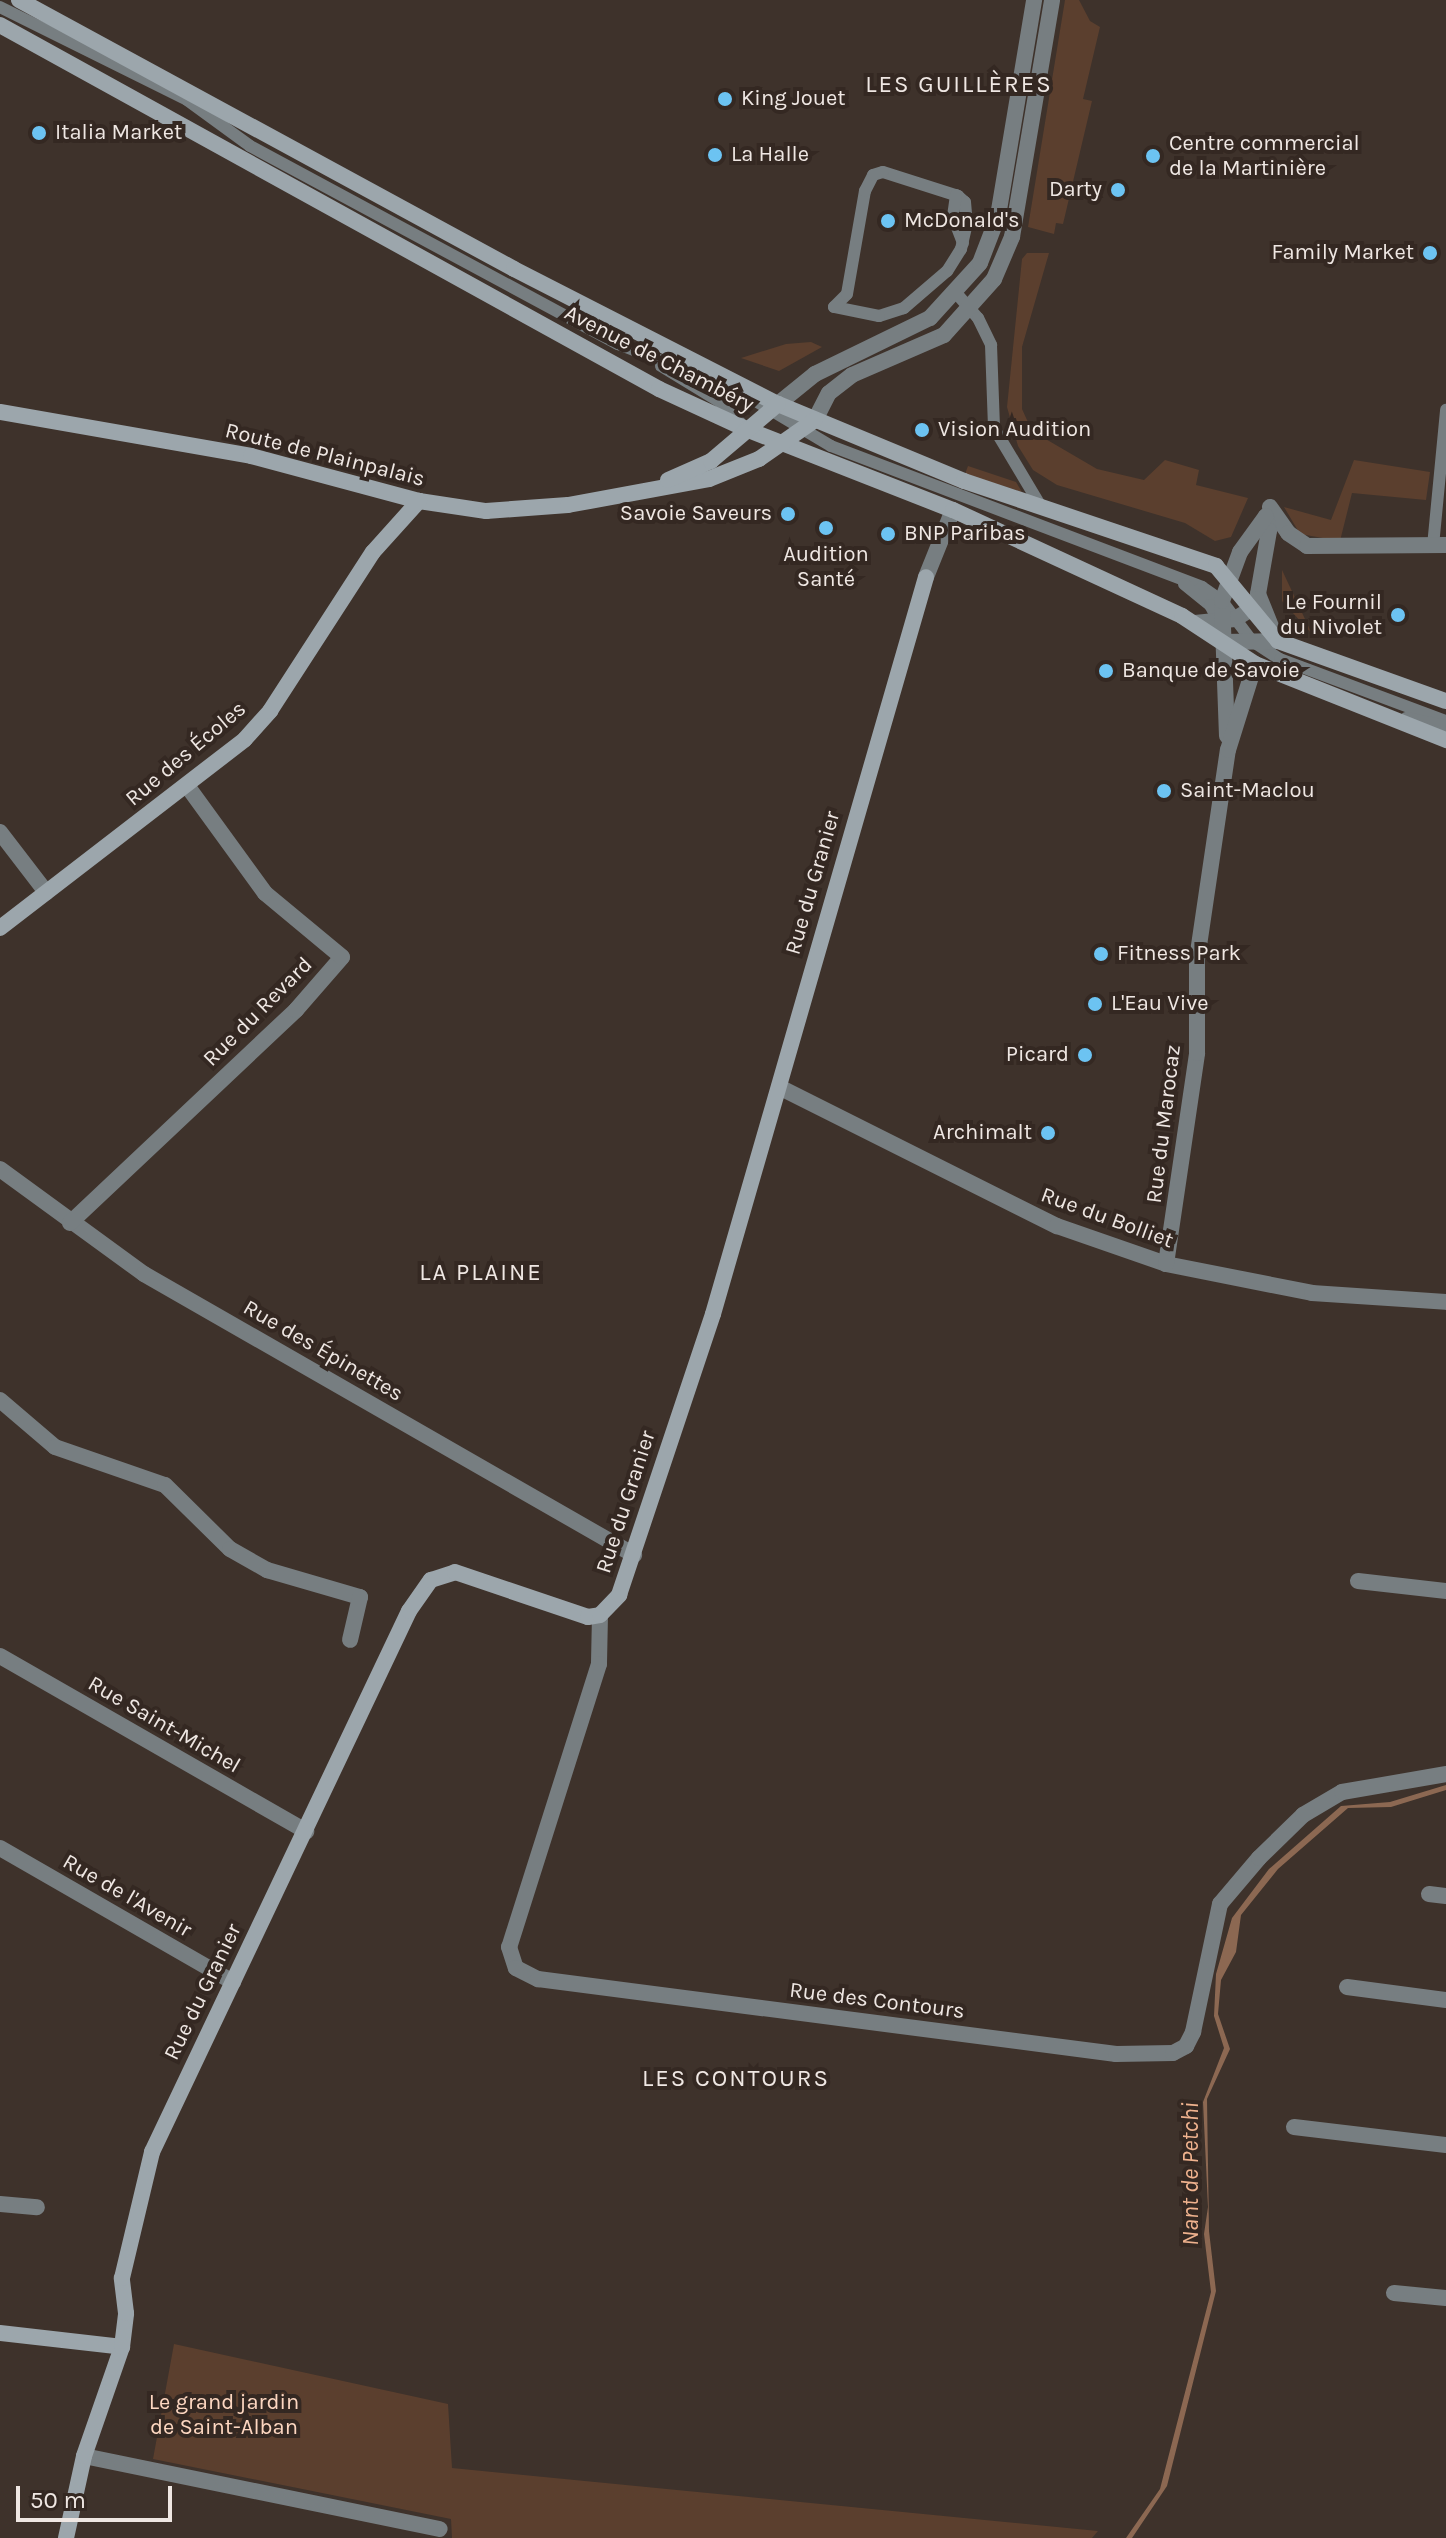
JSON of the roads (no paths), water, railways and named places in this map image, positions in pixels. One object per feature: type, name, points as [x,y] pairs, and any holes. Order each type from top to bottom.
[{"type":"main road","name":"Avenue de Chambéry","points":[[19,0],[774,407],[815,420],[964,481],[1202,561],[1230,578],[1254,602],[1274,633],[1413,691],[1446,701]]},
{"type":"main road","name":"Avenue de Chambéry","points":[[0,25],[659,389],[782,444],[969,517],[1195,623],[1255,664],[1446,740]]},
{"type":"main road","name":"Route de Plainpalais","points":[[641,492],[711,461],[774,407]]},
{"type":"main road","name":"Route de Plainpalais","points":[[0,412],[251,456],[419,501],[486,511],[533,509],[709,479],[782,444],[815,420]]},
{"type":"main road","name":"Rue des Écoles","points":[[0,928],[188,787],[270,711],[373,552],[419,501]]},
{"type":"main road","name":"Rue du Granier","points":[[66,2538],[84,2456],[122,2347],[126,2313],[122,2278],[152,2152],[409,1611],[431,1580],[455,1572],[471,1575],[573,1615],[600,1615],[619,1595],[713,1314],[926,577]]},
{"type":"main road","points":[[0,2333],[122,2347]]},
{"type":"street","points":[[774,407],[815,374],[909,331],[957,294],[993,236],[1034,0]]},
{"type":"street","points":[[815,420],[829,393],[852,375],[944,335],[972,310],[994,279],[1012,237],[1052,0]]},
{"type":"street","points":[[1005,180],[1012,237]]},
{"type":"street","points":[[1270,507],[1294,539],[1321,548],[1439,546]]},
{"type":"street","name":"Rue du Granier","points":[[926,577],[953,510]]},
{"type":"street","name":"Rue du Marocaz","points":[[1228,750],[1222,642],[1227,621],[1222,601],[1255,526],[1266,516],[1269,531],[1254,602]]},
{"type":"street","points":[[1195,623],[1227,621],[1254,602]]},
{"type":"street","points":[[1222,642],[1252,641],[1274,633]]},
{"type":"street","name":"Rue du Marocaz","points":[[1166,1264],[1197,1053],[1197,959],[1228,750],[1255,664]]},
{"type":"street","name":"Rue du Revard","points":[[70,1223],[296,1010],[342,957],[265,893],[188,787]]},
{"type":"street","points":[[0,832],[46,892]]},
{"type":"street","name":"Rue du Bolliet","points":[[779,1087],[1057,1226],[1166,1264],[1312,1293],[1446,1302]]},
{"type":"street","name":"Rue des Épinettes","points":[[0,1169],[144,1274],[634,1555]]},
{"type":"street","points":[[0,1400],[55,1447],[165,1485],[230,1549],[267,1570],[360,1597],[350,1640]]},
{"type":"street","points":[[1358,1581],[1446,1591]]},
{"type":"street","name":"Rue des Contours","points":[[600,1615],[603,1639],[599,1664],[509,1947],[516,1968],[538,1979],[1116,2054],[1173,2053],[1186,2046],[1193,2032],[1220,1904],[1259,1858],[1303,1815],[1342,1792],[1446,1774]]},
{"type":"street","name":"Rue Saint-Michel","points":[[0,1656],[306,1831]]},
{"type":"street","name":"Rue de l'Avenir","points":[[0,1848],[233,1982]]},
{"type":"street","points":[[1429,1894],[1446,1896]]},
{"type":"street","points":[[1347,1987],[1446,2000]]},
{"type":"street","points":[[1294,2127],[1446,2145]]},
{"type":"street","points":[[0,2204],[37,2207]]},
{"type":"street","points":[[1394,2293],[1446,2298]]},
{"type":"street","points":[[84,2456],[440,2529]]},
{"type":"lane","points":[[0,7],[187,100],[250,146],[655,361],[720,402],[746,429]]},
{"type":"lane","points":[[893,174],[956,195],[967,210],[963,243],[947,271],[904,308],[879,316],[834,307],[847,294],[865,191],[873,175],[893,174]]},
{"type":"lane","points":[[957,294],[972,310],[991,345],[994,428],[1040,505]]},
{"type":"lane","points":[[655,361],[702,376],[774,407],[800,432],[1014,518],[1202,587],[1222,601]]},
{"type":"lane","points":[[1439,546],[1446,410]]},
{"type":"lane","points":[[969,517],[1014,518]]},
{"type":"lane","points":[[1182,582],[1252,641],[1288,664],[1446,724]]},
{"type":"lane","points":[[1387,715],[1446,724]]},
{"type":"place","name":"King Jouet","points":[[725,99]]},
{"type":"place","name":"Italia Market","points":[[39,133]]},
{"type":"place","name":"La Halle","points":[[715,155]]},
{"type":"place","name":"Centre commercial de la Martinière","points":[[1153,156]]},
{"type":"place","name":"Darty","points":[[1118,190]]},
{"type":"place","name":"McDonald's","points":[[888,221]]},
{"type":"place","name":"Family Market","points":[[1430,253]]},
{"type":"place","name":"Vision Audition","points":[[922,430]]},
{"type":"place","name":"Savoie Saveurs","points":[[788,514]]},
{"type":"place","name":"Audition Santé","points":[[826,528]]},
{"type":"place","name":"BNP Paribas","points":[[888,534]]},
{"type":"place","name":"Le Fournil du Nivolet","points":[[1398,615]]},
{"type":"place","name":"Banque de Savoie","points":[[1106,671]]},
{"type":"place","name":"Saint-Maclou","points":[[1164,791]]},
{"type":"place","name":"Fitness Park","points":[[1101,954]]},
{"type":"place","name":"L'Eau Vive","points":[[1095,1004]]},
{"type":"place","name":"Picard","points":[[1085,1055]]},
{"type":"place","name":"Archimalt","points":[[1048,1133]]},
{"type":"district","name":"LES GUILLÈRES","points":[[959,85]]},
{"type":"district","name":"LA PLAINE","points":[[481,1273]]},
{"type":"district","name":"LES CONTOURS","points":[[736,2079]]},
{"type":"water label","name":"Nant de Petchi","points":[[1191,2174]]},
{"type":"park label","name":"Le grand jardin de Saint-Alban","points":[[224,2414]]}]
